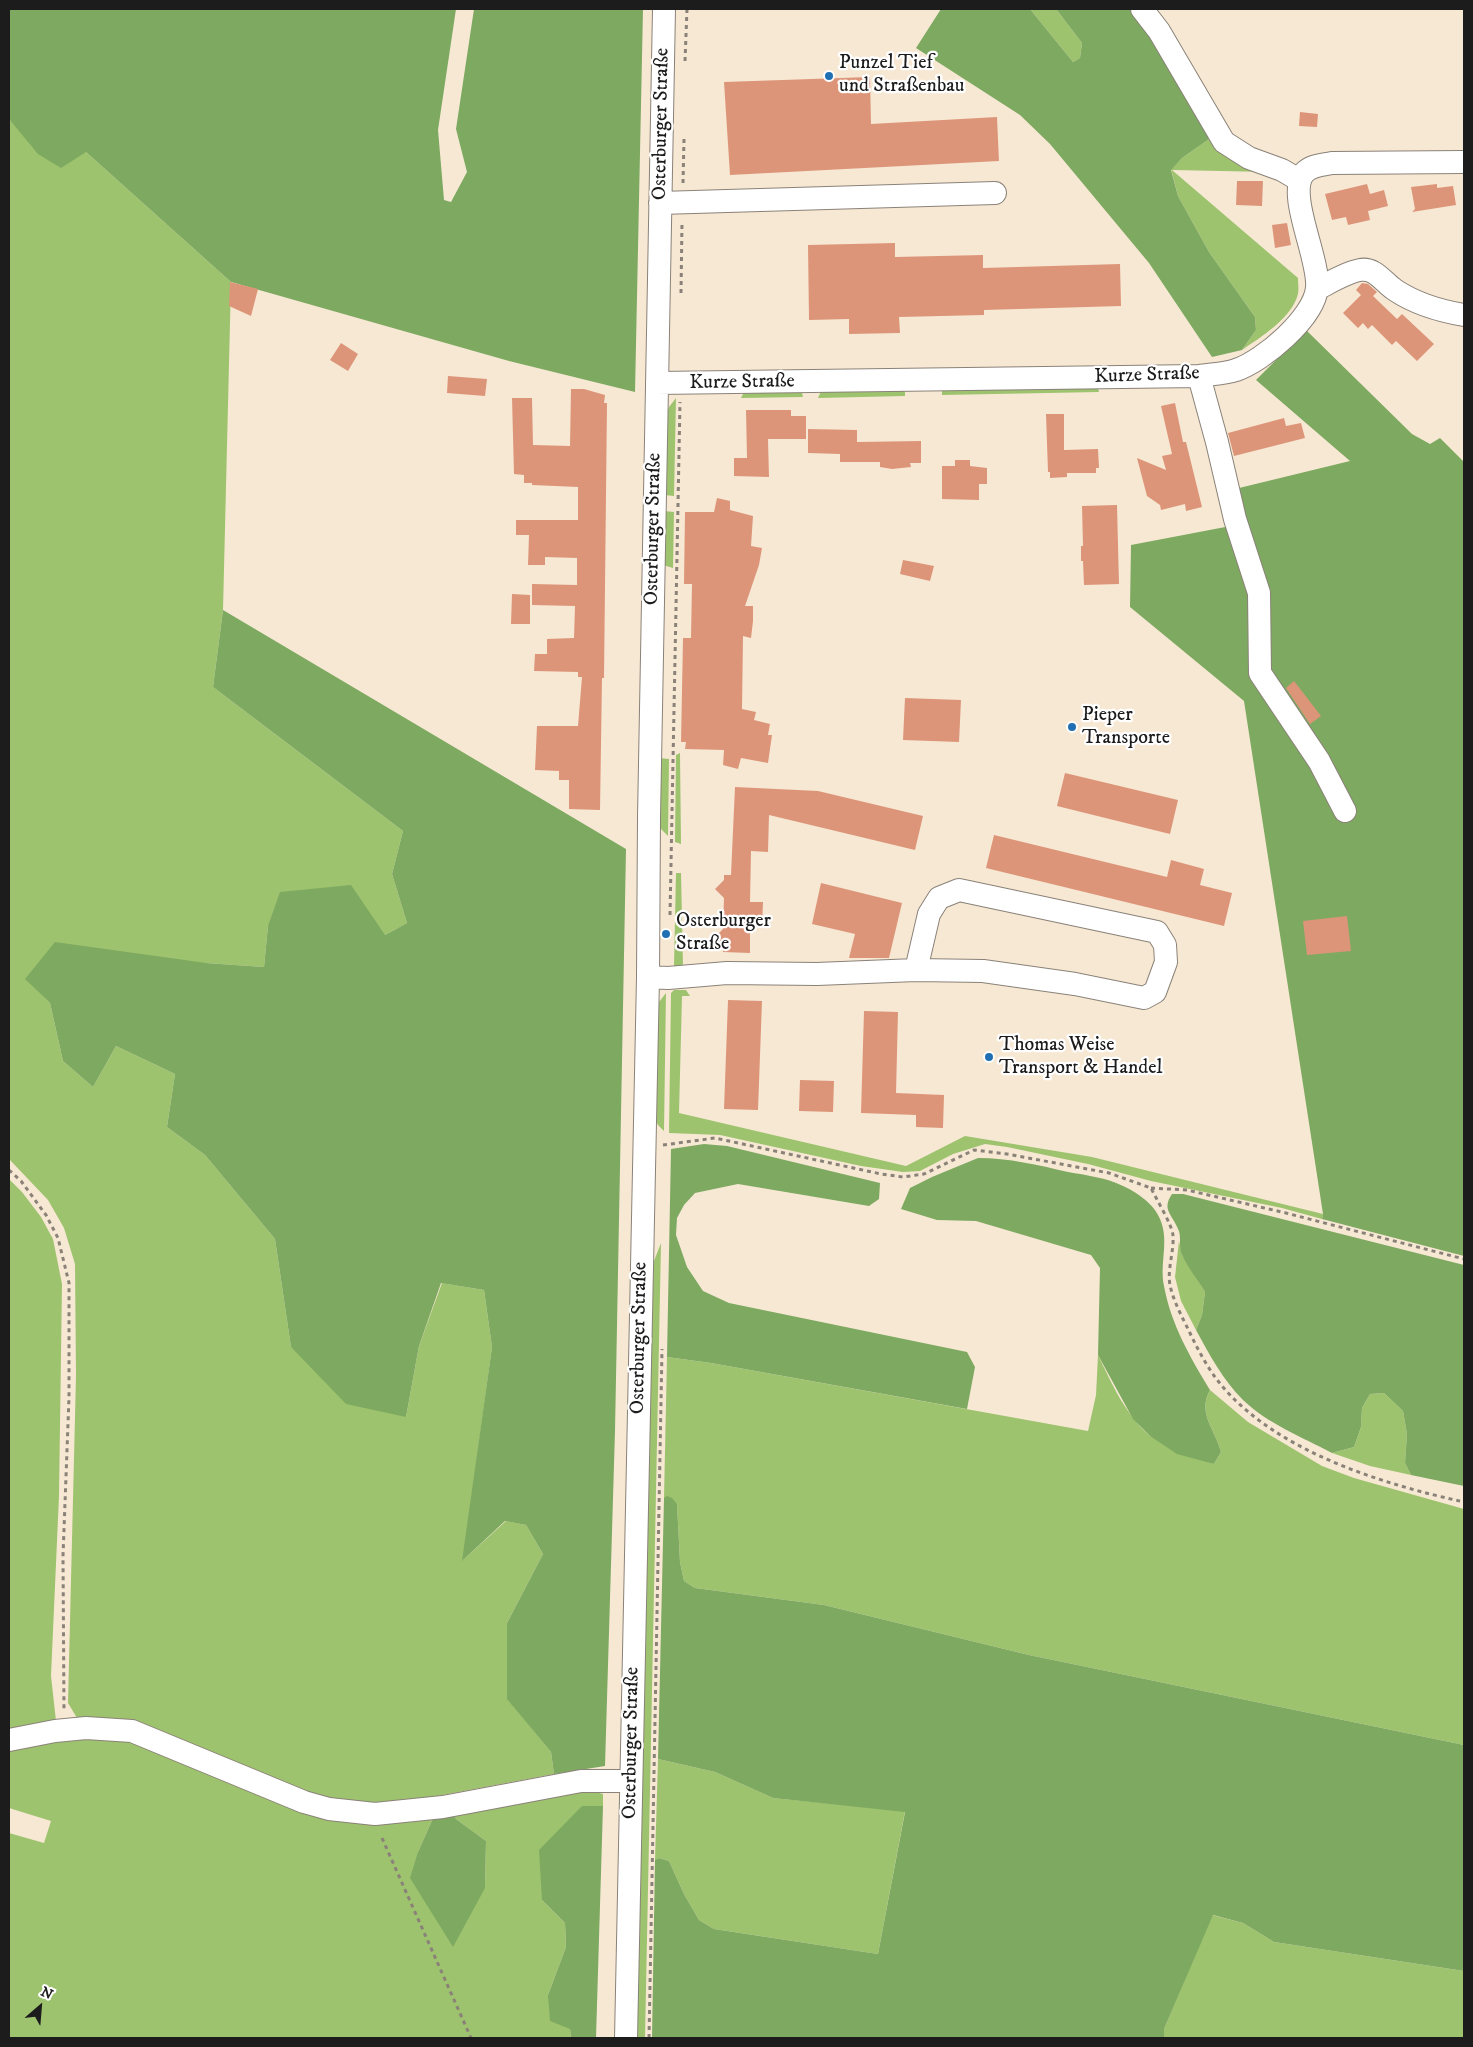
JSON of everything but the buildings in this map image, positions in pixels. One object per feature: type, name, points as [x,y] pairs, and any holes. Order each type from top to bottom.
[{"type":"street","name":"Osterburger Straße","points":[[626,2038],[648,977],[649,807],[664,9]]},
{"type":"street","points":[[1142,9],[1159,31],[1224,142],[1248,158],[1282,170],[1299,180],[1305,172],[1316,166],[1332,163],[1464,162]]},
{"type":"street","name":"Kurze Straße","points":[[657,383],[1199,376],[1235,371],[1257,361],[1293,329],[1313,302],[1317,288],[1316,268],[1298,197],[1299,180]]},
{"type":"street","points":[[660,203],[995,192]]},
{"type":"street","points":[[1317,288],[1360,270],[1369,270],[1378,274],[1393,289],[1411,300],[1432,308],[1464,315]]},
{"type":"street","points":[[1199,376],[1217,442],[1234,519],[1259,593],[1260,672],[1270,690],[1319,761],[1344,811]]},
{"type":"street","points":[[648,977],[668,978],[727,973],[817,974],[916,970],[983,971],[1074,984],[1144,998],[1155,992],[1166,962],[1165,945],[1156,932],[958,890],[939,898],[929,914],[916,970]]},
{"type":"street","points":[[9,1740],[66,1730],[94,1728],[132,1731],[304,1802],[329,1809],[374,1814],[443,1806],[581,1781],[632,1781]]},
{"type":"path","points":[[644,1144],[666,1145],[715,1138],[881,1174],[903,1177],[924,1174],[974,1150],[1007,1154],[1109,1173],[1151,1188],[1187,1190],[1268,1208],[1464,1259]]},
{"type":"path","points":[[9,1170],[46,1214],[58,1238],[69,1283],[62,1653],[66,1730]]},
{"type":"path","points":[[1151,1188],[1173,1234],[1170,1284],[1183,1319],[1200,1354],[1222,1386],[1245,1409],[1280,1435],[1342,1466],[1390,1483],[1464,1502]]},
{"type":"path","points":[[382,1838],[471,2038]]},
{"type":"green space","points":[[9,9],[456,9],[438,130],[444,200],[451,202],[467,172],[456,129],[474,9],[643,9],[635,392],[509,361],[231,282],[86,152],[61,168],[38,154],[9,119]]},
{"type":"green space","points":[[941,9],[1030,9],[1073,62],[1080,58],[1082,43],[1056,9],[1130,9],[1171,64],[1212,137],[1182,158],[1171,170],[1178,196],[1209,252],[1255,317],[1256,330],[1242,350],[1212,357],[1149,263],[1050,144],[1020,115],[916,48]]},
{"type":"green space","points":[[1030,9],[1056,9],[1082,43],[1080,58],[1073,62]]},
{"type":"green space","points":[[9,119],[15,125],[86,152],[231,282],[223,610],[213,687],[403,831],[392,874],[407,923],[385,935],[268,926],[264,967],[206,963],[26,979],[50,1003],[63,1061],[93,1087],[116,1046],[175,1074],[167,1127],[205,1155],[275,1239],[291,1347],[406,1417],[419,1346],[442,1283],[484,1290],[492,1347],[463,1560],[506,1521],[526,1525],[543,1554],[507,1623],[507,1698],[551,1752],[554,1774],[400,1803],[349,1803],[303,1793],[77,1718],[68,1703],[76,1376],[75,1264],[64,1228],[48,1200],[9,1159]]},
{"type":"green space","points":[[1212,137],[1269,172],[1172,170],[1298,278],[1298,294],[1295,303],[1283,319],[1242,350],[1256,330],[1255,317],[1209,252],[1178,196],[1171,169],[1182,158]]},
{"type":"green space","points":[[1306,330],[1412,434],[1430,444],[1440,438],[1464,462],[1464,1256],[1322,1219],[1323,1214],[1244,701],[1130,607],[1131,545],[1241,524],[1235,489],[1350,461],[1256,380]]},
{"type":"green space","points":[[902,387],[905,396],[818,398],[822,389]]},
{"type":"green space","points":[[1098,388],[1099,392],[942,395],[942,390]]},
{"type":"green space","points":[[801,389],[803,397],[741,398],[745,390]]},
{"type":"green space","points":[[676,398],[674,496],[664,495],[667,413]]},
{"type":"green space","points":[[664,511],[674,512],[673,568],[663,565]]},
{"type":"green space","points":[[223,610],[626,849],[615,1431],[605,1766],[554,1774],[551,1752],[507,1699],[507,1623],[543,1554],[526,1525],[505,1521],[462,1561],[492,1347],[484,1290],[441,1283],[419,1346],[406,1417],[346,1404],[291,1347],[275,1239],[205,1155],[167,1127],[175,1074],[116,1046],[93,1087],[63,1061],[50,1003],[25,979],[55,942],[206,963],[264,967],[268,926],[280,892],[351,885],[385,935],[407,923],[392,874],[403,831],[213,687]]},
{"type":"green space","points":[[680,753],[681,844],[675,842],[676,755]]},
{"type":"green space","points":[[660,758],[669,759],[668,836],[660,828]]},
{"type":"green space","points":[[676,873],[681,873],[683,967],[674,966]]},
{"type":"green space","points":[[674,990],[686,990],[690,996],[682,996],[679,1113],[906,1166],[965,1136],[1092,1157],[1323,1214],[1322,1219],[1282,1208],[1151,1181],[1088,1164],[985,1144],[953,1154],[920,1171],[903,1172],[861,1166],[720,1135],[669,1133],[671,993]]},
{"type":"green space","points":[[666,993],[664,1131],[655,1119],[659,1002]]},
{"type":"green space","points":[[704,1144],[727,1146],[880,1183],[879,1199],[869,1206],[738,1184],[695,1193],[684,1205],[677,1218],[676,1235],[687,1267],[703,1291],[729,1303],[967,1352],[975,1367],[967,1409],[711,1363],[667,1357],[671,1149]]},
{"type":"green space","points":[[978,1158],[1023,1162],[1110,1181],[1138,1194],[1155,1211],[1164,1232],[1163,1277],[1171,1314],[1182,1340],[1210,1390],[1206,1398],[1206,1414],[1221,1452],[1214,1464],[1177,1454],[1150,1436],[1133,1419],[1098,1355],[1100,1268],[1091,1255],[976,1221],[937,1220],[901,1209],[910,1188]]},
{"type":"green space","points":[[9,1179],[22,1192],[41,1217],[53,1239],[62,1284],[59,1496],[51,1676],[56,1721],[9,1729]]},
{"type":"green space","points":[[1172,1194],[1183,1194],[1464,1265],[1464,1486],[1411,1475],[1405,1463],[1407,1434],[1403,1411],[1384,1393],[1370,1394],[1362,1408],[1361,1427],[1354,1447],[1332,1453],[1274,1423],[1243,1400],[1223,1375],[1196,1330],[1202,1315],[1205,1292],[1187,1265],[1181,1252],[1179,1232],[1168,1208]]},
{"type":"green space","points":[[1179,1241],[1182,1255],[1205,1292],[1202,1315],[1196,1330],[1181,1301],[1175,1277]]},
{"type":"green space","points":[[661,1243],[645,2038],[637,2038],[652,1266]]},
{"type":"green space","points":[[1098,1355],[1126,1408],[1150,1436],[1214,1464],[1221,1452],[1206,1414],[1206,1398],[1210,1390],[1248,1422],[1322,1466],[1354,1478],[1464,1509],[1464,1745],[1029,1655],[824,1605],[695,1588],[684,1581],[680,1562],[677,1504],[664,1498],[667,1357],[711,1363],[1088,1431],[1096,1395]]},
{"type":"green space","points":[[1384,1393],[1403,1411],[1407,1434],[1405,1463],[1411,1475],[1370,1466],[1332,1453],[1354,1447],[1361,1427],[1362,1408],[1370,1394]]},
{"type":"green space","points":[[667,1496],[672,1498],[677,1504],[680,1562],[684,1581],[695,1588],[824,1605],[1029,1655],[1464,1745],[1464,1971],[1274,1942],[1243,1923],[1213,1915],[1164,2029],[1164,2038],[652,2038],[655,1860],[659,1858],[669,1861],[684,1894],[699,1920],[714,1929],[878,1954],[905,1812],[773,1798],[715,1772],[658,1759],[664,1498]]},
{"type":"green space","points":[[66,1738],[128,1739],[306,1812],[434,1816],[418,1852],[485,1888],[486,1841],[456,1819],[452,1813],[587,1789],[603,1794],[603,1806],[582,1806],[542,1900],[565,1923],[566,1947],[548,1995],[570,2029],[571,2038],[9,2038],[9,1833],[44,1843],[51,1821],[9,1808],[9,1749]]},
{"type":"green space","points":[[658,1759],[715,1772],[773,1798],[905,1811],[878,1954],[714,1929],[699,1920],[684,1894],[669,1861],[659,1858],[655,1860]]},
{"type":"green space","points":[[582,1806],[603,1806],[596,2038],[571,2038],[570,2029],[550,2021],[548,1995],[566,1947],[565,1923],[542,1900],[539,1850]]},
{"type":"green space","points":[[452,1813],[456,1819],[486,1841],[485,1888],[453,1947],[410,1878],[418,1852],[434,1816]]},
{"type":"green space","points":[[1212,1915],[1243,1923],[1274,1942],[1464,1971],[1464,2038],[1164,2038],[1164,2029]]},
{"type":"place","name":"Punzel Tief und Straßenbau","points":[[829,76]]},
{"type":"place","name":"Pieper Transporte","points":[[1072,727]]},
{"type":"place","name":"Osterburger Straße","points":[[666,934]]},
{"type":"place","name":"Thomas Weise Transport & Handel","points":[[989,1057]]}]
